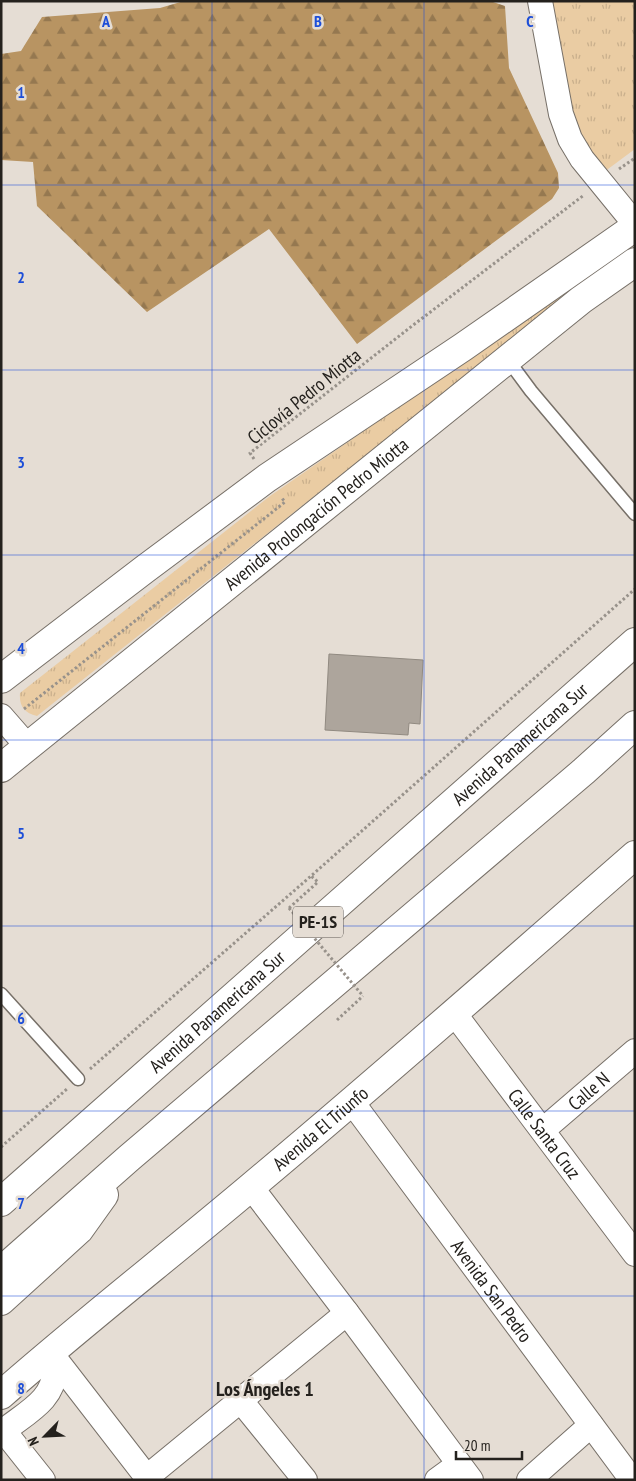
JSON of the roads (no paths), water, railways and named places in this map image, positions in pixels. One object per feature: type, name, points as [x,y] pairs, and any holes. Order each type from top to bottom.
[{"type":"main road","points":[[1,679],[145,568],[267,478],[471,341],[635,226]]},
{"type":"main road","name":"Avenida Prolongación Pedro Miotta","points":[[1,768],[581,300],[635,262]]},
{"type":"main road","name":"Avenida Panamericana Sur","points":[[1,1202],[635,642]]},
{"type":"main road","points":[[1,1271],[129,1158],[584,772],[635,726]]},
{"type":"main road","points":[[584,772],[635,744]]},
{"type":"main road","name":"Avenida El Triunfo","points":[[1,1394],[352,1102],[635,855]]},
{"type":"main road","points":[[1,1301],[78,1230],[129,1158]]},
{"type":"street","points":[[540,1],[561,114],[570,139],[582,159],[635,226]]},
{"type":"street","points":[[4,719],[28,747]]},
{"type":"street","name":"Calle Santa Cruz","points":[[454,1013],[635,1254]]},
{"type":"street","name":"Calle N","points":[[543,1130],[635,1051]]},
{"type":"street","name":"Avenida San Pedro","points":[[352,1102],[632,1480]]},
{"type":"street","points":[[251,1187],[348,1313],[465,1472],[437,1480]]},
{"type":"street","points":[[50,1352],[148,1479],[348,1313]]},
{"type":"street","points":[[43,1480],[3,1432],[44,1399],[52,1385],[54,1368],[50,1352]]},
{"type":"street","points":[[241,1401],[305,1480]]},
{"type":"street","points":[[529,1480],[591,1425]]},
{"type":"lane","points":[[508,360],[531,391],[635,514]]},
{"type":"lane","points":[[1,994],[78,1080]]},
{"type":"district","name":"Los Ángeles 1","points":[[265,1389]]}]
